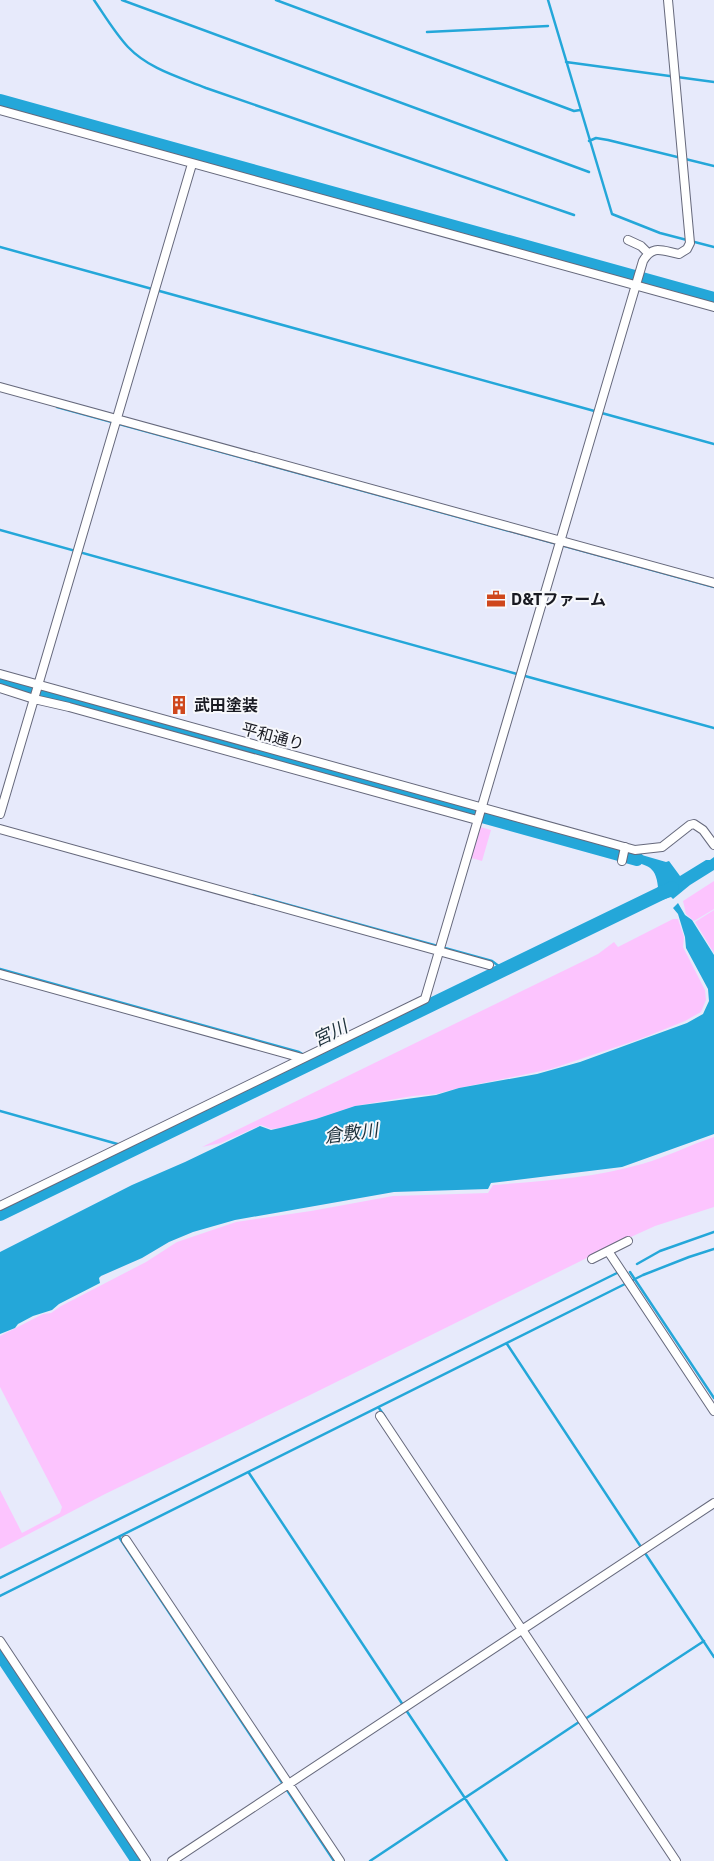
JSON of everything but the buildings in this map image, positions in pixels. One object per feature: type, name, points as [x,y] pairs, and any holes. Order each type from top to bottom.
[{"type":"street","points":[[0,1206],[425,999],[643,261],[648,253],[656,249],[679,254],[687,249],[690,241],[668,0]]},
{"type":"street","points":[[0,110],[192,164],[637,281],[714,307]]},
{"type":"street","points":[[0,814],[192,164]]},
{"type":"street","points":[[628,240],[641,246],[648,253]]},
{"type":"street","points":[[0,387],[559,544],[714,583]]},
{"type":"street","name":"平和通り","points":[[0,674],[37,686],[625,848],[657,849],[694,824],[703,830],[714,845]]},
{"type":"street","points":[[0,688],[477,819]]},
{"type":"street","points":[[0,830],[440,948],[489,965]]},
{"type":"street","points":[[622,860],[625,848]]},
{"type":"street","points":[[0,974],[305,1057]]},
{"type":"street","points":[[592,1259],[628,1241]]},
{"type":"street","points":[[608,1251],[714,1411]]},
{"type":"street","points":[[380,1416],[676,1861]]},
{"type":"street","points":[[172,1861],[714,1503]]},
{"type":"street","points":[[126,1540],[286,1786],[340,1861]]},
{"type":"street","points":[[0,1641],[146,1861]]},
{"type":"shaded area","points":[[477,826],[491,830],[482,861],[468,857]]},
{"type":"shaded area","points":[[714,881],[714,909],[694,921],[686,914],[683,901]]},
{"type":"shaded area","points":[[714,910],[714,953],[695,922]]},
{"type":"shaded area","points":[[673,919],[678,919],[684,937],[683,947],[705,990],[706,1000],[701,1012],[685,1021],[640,1039],[551,1069],[436,1094],[355,1106],[280,1128],[271,1129],[261,1125],[221,1143],[202,1147],[598,954],[614,942],[618,947]]},
{"type":"shaded area","points":[[714,1137],[714,1207],[655,1226],[611,1246],[105,1494],[0,1549],[0,1490],[22,1533],[60,1513],[62,1507],[0,1387],[0,1336],[43,1314],[51,1313],[146,1262],[177,1242],[236,1222],[393,1196],[488,1193],[493,1185],[605,1173],[651,1161]]},
{"type":"water","points":[[628,851],[666,862],[669,861],[680,876],[714,857],[714,870],[690,885],[673,899],[671,897],[659,901],[654,891],[658,887],[655,874],[644,865],[625,860]]},
{"type":"water","name":"倉敷川","points":[[678,903],[685,915],[692,920],[714,955],[714,1134],[622,1167],[491,1183],[488,1189],[394,1192],[235,1220],[193,1232],[169,1242],[142,1258],[101,1276],[99,1278],[100,1283],[59,1304],[52,1310],[33,1316],[18,1324],[15,1328],[0,1334],[0,1252],[132,1185],[260,1126],[271,1130],[316,1119],[355,1106],[436,1095],[459,1088],[537,1074],[580,1062],[687,1023],[703,1014],[709,1001],[708,989],[686,948],[685,937],[678,914],[673,908]]},
{"type":"waterway","points":[[94,0],[128,47],[136,55],[165,72],[206,88],[574,215]]},
{"type":"waterway","points":[[122,0],[589,172]]},
{"type":"waterway","points":[[276,0],[574,111],[580,110]]},
{"type":"waterway","points":[[548,0],[612,214],[660,233],[714,247]]},
{"type":"waterway","points":[[427,32],[548,26]]},
{"type":"waterway","points":[[566,62],[714,82]]},
{"type":"waterway","points":[[0,101],[714,299]]},
{"type":"waterway","points":[[589,141],[596,138],[608,140],[714,166]]},
{"type":"waterway","points":[[0,247],[714,444]]},
{"type":"waterway","points":[[57,407],[714,587]]},
{"type":"waterway","points":[[0,530],[517,674]]},
{"type":"waterway","points":[[525,676],[714,728]]},
{"type":"waterway","points":[[0,682],[637,859]]},
{"type":"waterway","name":"宮川","points":[[0,1214],[672,888]]},
{"type":"waterway","points":[[253,895],[492,961],[504,970]]},
{"type":"waterway","points":[[0,969],[299,1052],[304,1055]]},
{"type":"waterway","points":[[0,1111],[121,1145]]},
{"type":"waterway","name":"宮川","points":[[126,1147],[134,1150]]},
{"type":"waterway","points":[[637,1264],[660,1251],[714,1232]]},
{"type":"waterway","points":[[0,1596],[643,1275],[714,1249]]},
{"type":"waterway","points":[[0,1578],[619,1272]]},
{"type":"waterway","points":[[630,1272],[714,1398]]},
{"type":"waterway","points":[[507,1344],[641,1547]]},
{"type":"waterway","points":[[379,1408],[385,1417]]},
{"type":"waterway","points":[[249,1473],[403,1705]]},
{"type":"waterway","points":[[119,1537],[334,1861]]},
{"type":"waterway","points":[[645,1553],[714,1657]]},
{"type":"waterway","points":[[585,1719],[704,1641]]},
{"type":"waterway","points":[[0,1653],[138,1861]]},
{"type":"waterway","points":[[406,1710],[507,1861]]},
{"type":"waterway","points":[[370,1861],[579,1722]]},
{"type":"place","name":"D&Tファーム","points":[[496,599]]},
{"type":"place","name":"武田塗装","points":[[179,705]]}]
